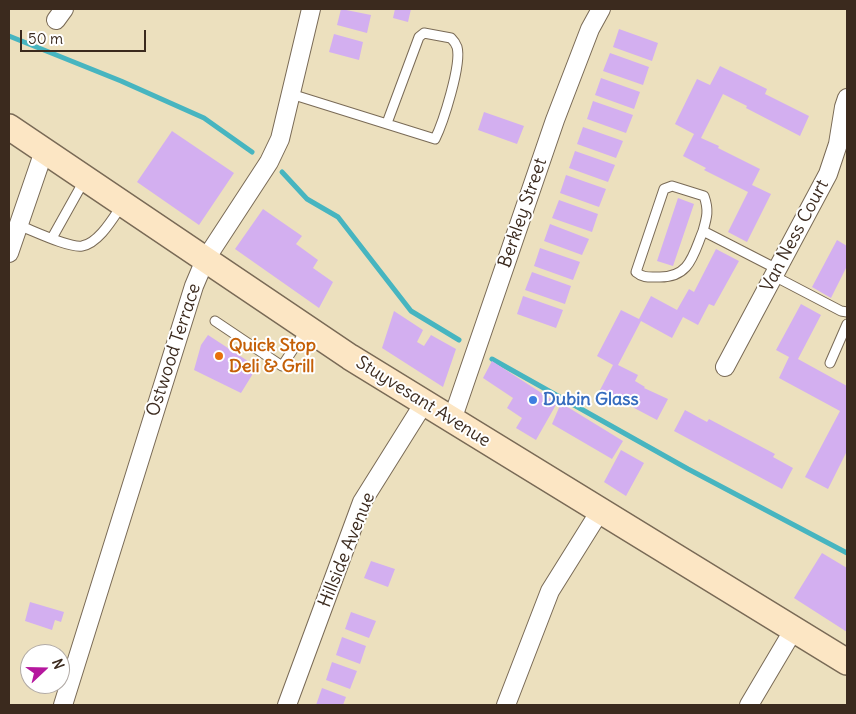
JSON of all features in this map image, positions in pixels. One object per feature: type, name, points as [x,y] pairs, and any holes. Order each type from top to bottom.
[{"type":"main road","name":"Stuyvesant Avenue","points":[[9,127],[307,329],[424,403],[847,662]]},
{"type":"street","name":"Ostwood Terrace","points":[[63,705],[194,286],[205,260],[269,162],[280,138],[311,9]]},
{"type":"street","name":"Berkley Street","points":[[452,420],[555,120],[590,29],[601,9]]},
{"type":"street","name":"Van Ness Court","points":[[725,367],[828,174],[838,144],[847,98]]},
{"type":"street","points":[[9,253],[44,151]]},
{"type":"street","name":"Hillside Avenue","points":[[287,705],[362,502],[424,403]]},
{"type":"street","points":[[506,705],[550,591],[600,511]]},
{"type":"street","points":[[749,705],[794,629]]},
{"type":"lane","points":[[291,94],[435,139],[445,116],[457,61],[457,48],[451,38],[424,33],[419,37],[387,123]]},
{"type":"lane","points":[[52,238],[85,179]]},
{"type":"lane","points":[[672,186],[704,196],[708,207],[708,214],[703,231],[686,269],[674,276],[662,277],[642,277],[636,272],[664,189],[672,186]]},
{"type":"lane","points":[[18,225],[68,244],[82,246],[98,236],[108,226],[122,204]]},
{"type":"lane","points":[[703,231],[841,311],[847,312]]},
{"type":"lane","points":[[215,321],[282,366],[307,329]]},
{"type":"lane","points":[[830,363],[847,324]]},
{"type":"building","points":[[341,9],[371,15],[367,33],[337,25]]},
{"type":"building","points":[[395,9],[411,9],[408,22],[393,18]]},
{"type":"building","points":[[619,29],[658,43],[652,61],[613,47]]},
{"type":"building","points":[[334,34],[363,42],[359,60],[329,52]]},
{"type":"building","points":[[610,53],[649,67],[643,85],[603,71]]},
{"type":"building","points":[[720,66],[767,89],[765,94],[809,116],[800,136],[723,94],[701,138],[760,169],[752,185],[771,194],[747,242],[728,232],[748,192],[704,170],[706,168],[683,156],[694,134],[675,124],[697,79],[710,85]]},
{"type":"building","points":[[601,78],[640,92],[634,109],[595,95]]},
{"type":"building","points":[[593,101],[633,115],[626,133],[587,119]]},
{"type":"building","points":[[484,112],[524,126],[517,144],[478,130]]},
{"type":"building","points":[[583,127],[623,141],[616,158],[577,144]]},
{"type":"building","points":[[172,131],[234,173],[199,225],[137,182]]},
{"type":"building","points":[[575,151],[615,165],[608,182],[569,168]]},
{"type":"building","points":[[566,175],[606,189],[599,207],[560,193]]},
{"type":"building","points":[[678,198],[694,204],[673,266],[657,261]]},
{"type":"building","points":[[559,200],[598,214],[592,232],[552,218]]},
{"type":"building","points":[[263,209],[302,236],[296,244],[318,260],[313,268],[333,282],[319,308],[235,249]]},
{"type":"building","points":[[550,224],[589,239],[582,255],[544,241]]},
{"type":"building","points":[[837,240],[847,246],[847,266],[831,298],[812,287]]},
{"type":"building","points":[[540,248],[580,262],[573,280],[534,266]]},
{"type":"building","points":[[716,249],[739,261],[714,306],[709,304],[698,325],[683,317],[672,338],[641,321],[618,365],[638,375],[635,381],[644,388],[668,399],[657,420],[600,390],[613,365],[597,356],[621,310],[639,319],[651,296],[677,310],[689,289],[694,292]]},
{"type":"building","points":[[532,272],[571,286],[565,304],[525,290]]},
{"type":"building","points":[[523,296],[563,310],[556,328],[517,314]]},
{"type":"building","points":[[801,304],[821,315],[798,359],[847,386],[847,451],[828,489],[805,477],[840,411],[779,378],[789,357],[776,350]]},
{"type":"building","points":[[394,311],[423,330],[417,342],[424,346],[431,335],[456,349],[443,387],[382,348]]},
{"type":"building","name":"Quick Stop Deli & Grill","points":[[208,335],[257,367],[241,393],[194,370],[201,345]]},
{"type":"building","name":"Dubin Glass","points":[[492,361],[557,403],[536,440],[516,428],[522,418],[507,408],[513,398],[483,378]]},
{"type":"building","points":[[561,403],[623,441],[612,459],[552,424]]},
{"type":"building","points":[[685,410],[707,422],[709,419],[775,454],[773,457],[793,468],[782,489],[674,431]]},
{"type":"building","points":[[621,450],[644,463],[626,496],[604,482]]},
{"type":"building","points":[[822,553],[847,568],[847,632],[794,598]]},
{"type":"building","points":[[371,561],[395,569],[388,587],[364,578]]},
{"type":"building","points":[[30,602],[64,612],[61,622],[55,620],[52,630],[25,621]]},
{"type":"building","points":[[351,612],[376,621],[369,638],[345,629]]},
{"type":"building","points":[[342,637],[366,646],[360,664],[336,655]]},
{"type":"building","points":[[332,662],[357,671],[350,689],[326,680]]},
{"type":"building","points":[[322,688],[346,697],[343,705],[316,705]]},
{"type":"waterway","points":[[9,36],[121,81],[204,118],[252,152]]},
{"type":"waterway","points":[[282,172],[307,199],[338,217],[411,311],[459,340]]},
{"type":"waterway","points":[[492,359],[688,469],[847,553]]},
{"type":"place","name":"Quick Stop Deli & Grill","points":[[219,356]]},
{"type":"place","name":"Dubin Glass","points":[[533,400]]}]
